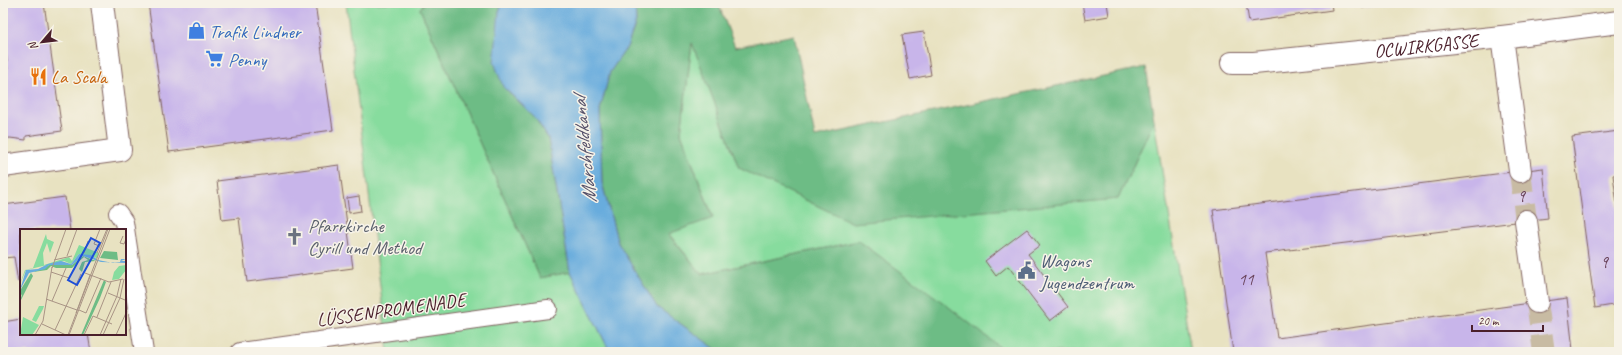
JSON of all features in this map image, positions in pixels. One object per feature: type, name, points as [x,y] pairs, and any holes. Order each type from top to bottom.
[{"type":"street","points":[[3,166],[120,150],[102,3]]},
{"type":"street","name":"OCWIRKGASSE","points":[[1232,63],[1254,63],[1502,37],[1619,22]]},
{"type":"street","points":[[1502,37],[1520,171]]},
{"type":"street","points":[[118,213],[124,222],[125,229]]},
{"type":"street","points":[[1526,221],[1537,302]]},
{"type":"street","points":[[126,235],[144,352]]},
{"type":"street","name":"LÜSSENPROMENADE","points":[[240,352],[548,309]]},
{"type":"green space","points":[[346,3],[424,3],[420,9],[540,278],[570,272],[610,352],[388,352]]},
{"type":"green space","points":[[424,3],[503,3],[499,11],[503,87],[534,116],[548,138],[570,272],[540,278],[420,9]]},
{"type":"green space","points":[[635,3],[718,3],[735,47],[794,35],[815,137],[1146,67],[1154,120],[1118,199],[853,223],[739,168],[692,43],[681,133],[713,218],[668,234],[702,274],[859,241],[945,304],[1006,352],[720,352],[657,307],[618,243],[602,182],[600,110],[610,72],[627,47],[636,22]]},
{"type":"green space","points":[[692,42],[739,168],[1118,199],[1154,120],[1191,352],[1005,352],[859,241],[702,274],[668,233],[713,217],[681,133]]},
{"type":"water","name":"Marchfeldkanal","points":[[503,3],[635,3],[636,22],[627,47],[610,72],[600,110],[602,183],[618,243],[657,307],[720,352],[610,352],[570,272],[548,138],[534,116],[503,87],[494,62],[499,11]]},
{"type":"building","points":[[3,3],[44,3],[62,131],[26,136],[26,140],[10,138],[3,139],[3,71],[8,71],[6,50],[3,50]]},
{"type":"building","points":[[148,3],[269,3],[269,5],[272,3],[315,3],[333,130],[169,152]]},
{"type":"building","points":[[1082,3],[1107,3],[1109,16],[1085,20]]},
{"type":"building","points":[[1246,3],[1331,3],[1332,10],[1249,22]]},
{"type":"building","points":[[1362,3],[1391,3],[1392,4],[1362,8]]},
{"type":"building","points":[[924,32],[931,75],[910,79],[902,35]]},
{"type":"building","points":[[1619,131],[1619,174],[1613,175],[1619,219],[1619,304],[1595,308],[1572,137]]},
{"type":"building","name":"Pfarrkirche Cyrill und Method","points":[[339,165],[353,268],[247,282],[239,218],[222,220],[217,181]]},
{"type":"building","points":[[1543,168],[1548,218],[1265,253],[1277,338],[1567,298],[1573,350],[1558,352],[1233,352],[1213,210]]},
{"type":"building","points":[[359,196],[361,211],[349,213],[347,198]]},
{"type":"building","points":[[65,197],[70,229],[20,229],[20,281],[18,282],[14,257],[3,258],[3,205]]},
{"type":"building","name":"Wagons Jugendzentrum","points":[[1027,229],[1040,245],[1028,254],[1068,307],[1050,321],[1008,266],[996,276],[985,261]]},
{"type":"building","points":[[20,319],[20,335],[88,335],[91,352],[3,352],[3,322]]},
{"type":"tunnel","points":[[1520,171],[1526,221]]},
{"type":"tunnel","points":[[1537,302],[1544,352]]},
{"type":"place","name":"Trafik Lindner","points":[[196,31]]},
{"type":"place","name":"Penny","points":[[215,59]]},
{"type":"place","name":"La Scala","points":[[38,76]]},
{"type":"place","name":"Pfarrkirche Cyrill und Method","points":[[295,236]]},
{"type":"place","name":"Wagons Jugendzentrum","points":[[1027,271]]}]
